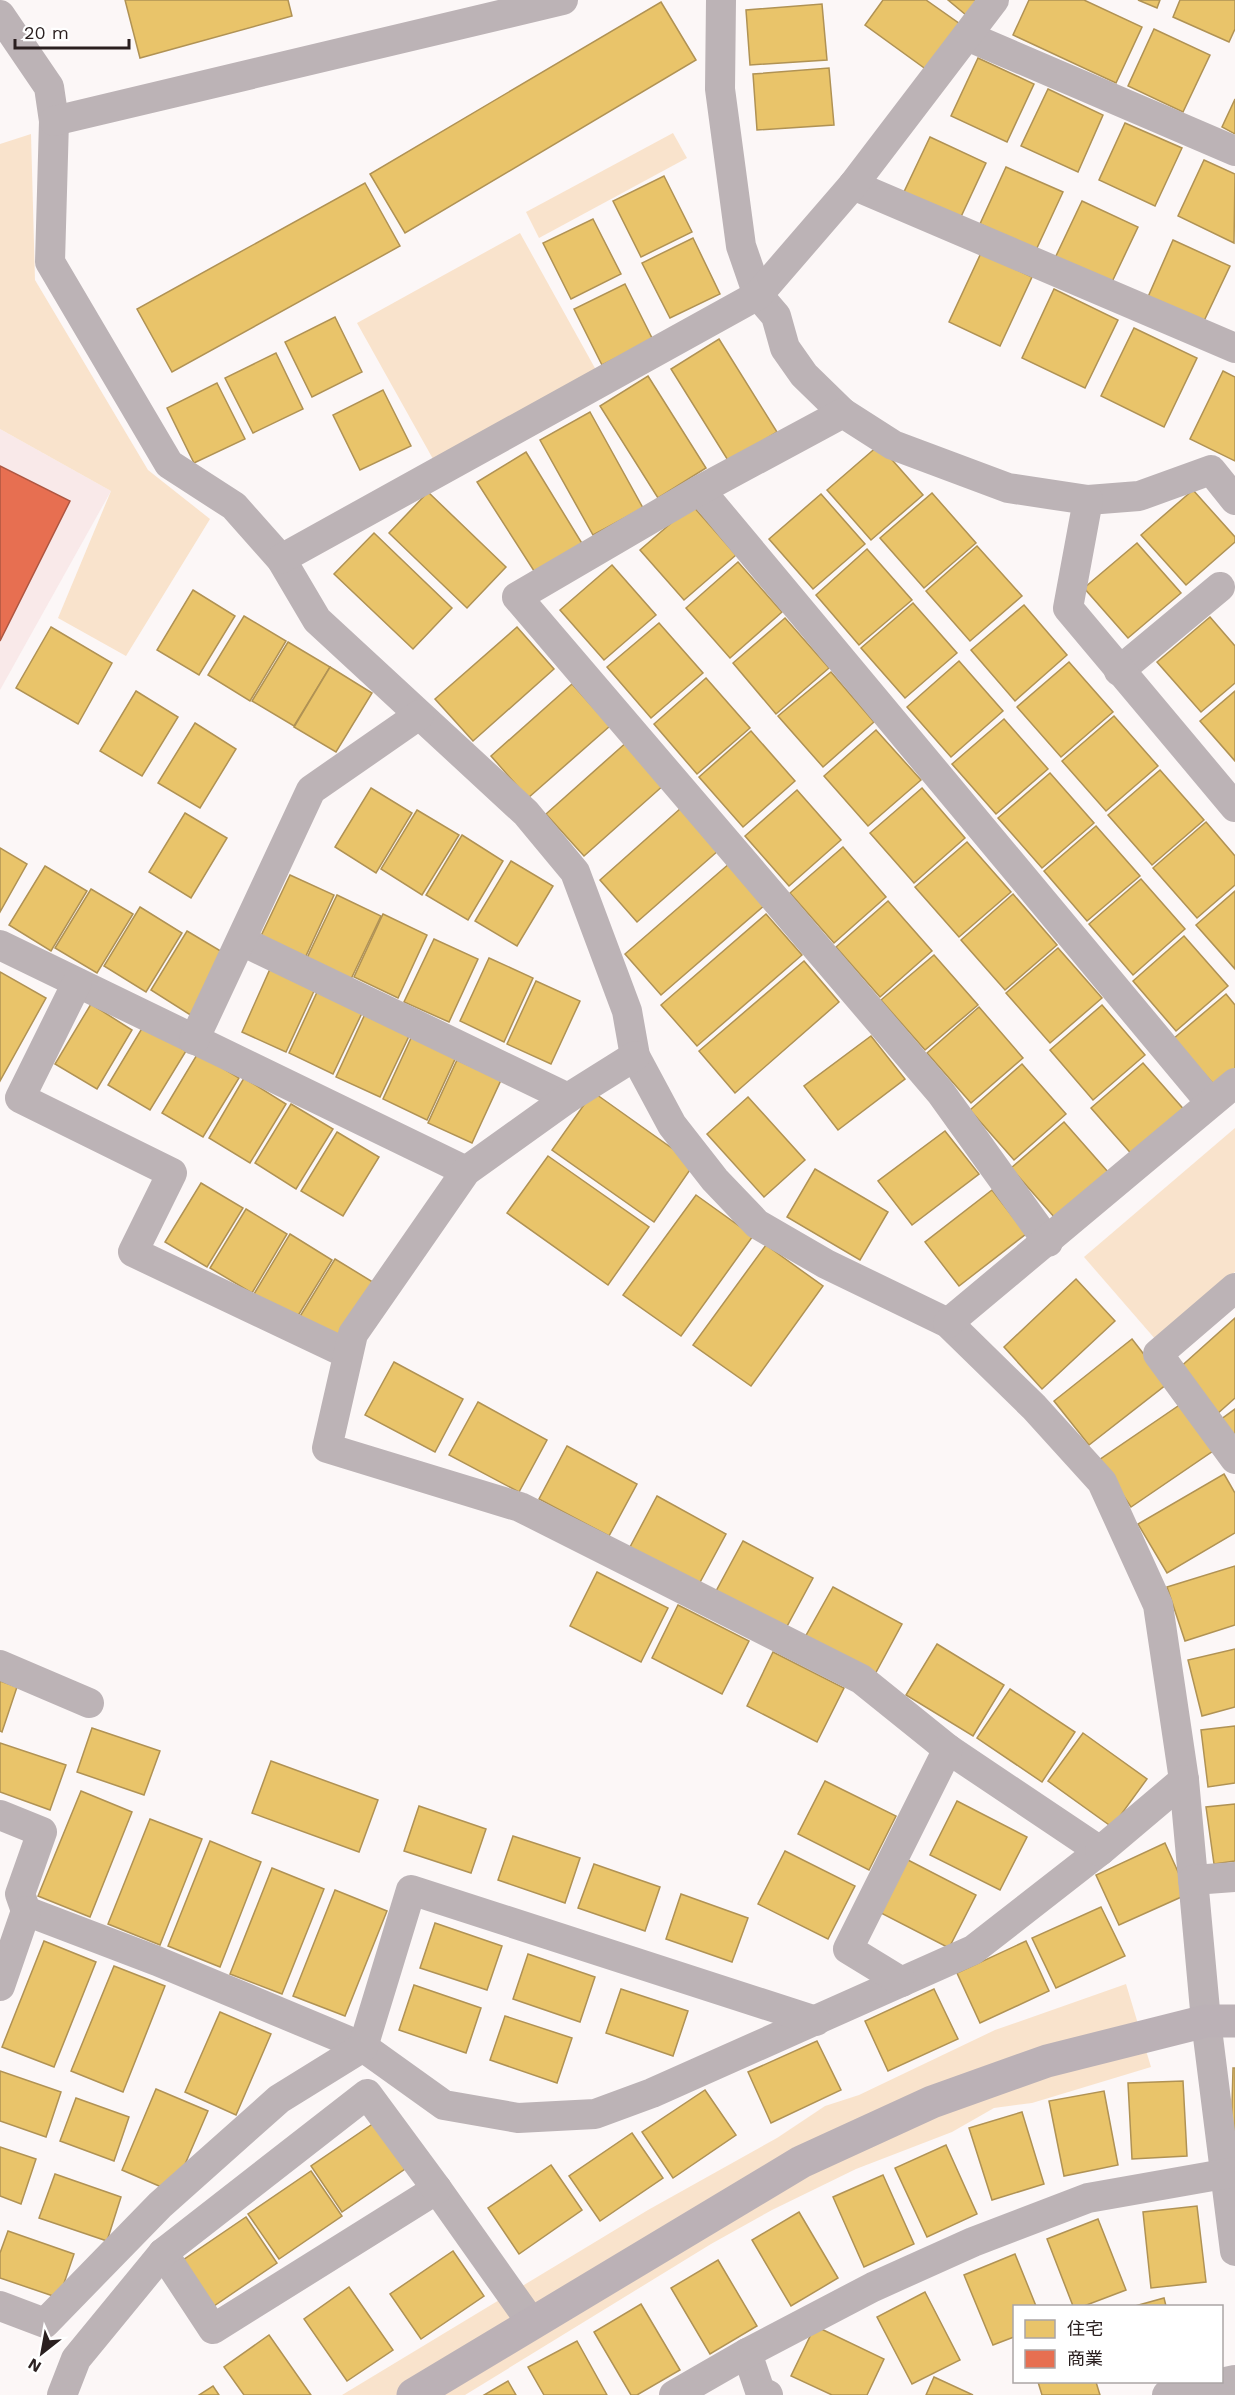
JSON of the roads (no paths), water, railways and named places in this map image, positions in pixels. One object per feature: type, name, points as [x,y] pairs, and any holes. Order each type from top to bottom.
[{"type":"street","points":[[54,121],[563,0]]},
{"type":"street","points":[[721,0],[720,89],[741,246],[758,295],[776,316],[785,348],[804,375],[843,413],[893,445],[1008,488],[1088,500],[1139,496],[1211,470],[1235,500]]},
{"type":"street","points":[[281,559],[758,295],[853,185],[994,0]]},
{"type":"street","points":[[0,15],[49,87],[54,121],[50,262],[169,464],[234,506],[281,559],[317,620],[526,813],[575,872],[627,1011],[635,1056],[672,1125],[715,1180],[757,1224],[826,1264],[948,1323],[1034,1407],[1102,1482],[1158,1605],[1184,1780],[1193,1880],[1221,2021],[1235,2251]]},
{"type":"street","points":[[967,36],[1235,151]]},
{"type":"street","points":[[853,185],[1235,348]]},
{"type":"street","points":[[843,413],[700,490],[517,597],[940,1093],[1048,1242]]},
{"type":"street","points":[[700,490],[1210,1102]]},
{"type":"street","points":[[1088,500],[1068,608],[1235,807]]},
{"type":"street","points":[[1119,671],[1220,587]]},
{"type":"street","points":[[194,1040],[311,790],[419,715]]},
{"type":"street","points":[[242,941],[568,1098]]},
{"type":"street","points":[[0,945],[466,1171]]},
{"type":"street","points":[[77,983],[20,1098],[172,1173],[134,1252],[348,1354]]},
{"type":"street","points":[[635,1056],[568,1098],[466,1171],[353,1334],[327,1448],[520,1507],[861,1679],[948,1749],[1100,1851]]},
{"type":"street","points":[[948,1323],[1048,1242],[1235,1083]]},
{"type":"street","points":[[1235,1288],[1158,1354],[1235,1459]]},
{"type":"street","points":[[0,1665],[89,1703]]},
{"type":"street","points":[[902,1982],[848,1949],[948,1749]]},
{"type":"street","points":[[26,1911],[157,1961],[363,2047],[444,2105],[518,2118],[595,2114],[652,2093],[973,1950],[1100,1851],[1184,1780]]},
{"type":"street","points":[[0,1815],[42,1832],[20,1894],[26,1911],[0,1986]]},
{"type":"street","points":[[1193,1880],[1235,1877]]},
{"type":"street","points":[[0,2306],[45,2323],[160,2205],[279,2099],[363,2047],[411,1890],[816,2020]]},
{"type":"street","points":[[412,2395],[801,2162],[922,2107],[1047,2061],[1221,2021]]},
{"type":"street","points":[[62,2395],[76,2359],[163,2253],[367,2094],[531,2322]]},
{"type":"street","points":[[674,2395],[747,2353],[913,2269],[973,2242],[1088,2198],[1230,2172]]},
{"type":"street","points":[[163,2253],[213,2329],[437,2189]]},
{"type":"street","points":[[747,2353],[759,2391],[768,2395]]},
{"type":"street","points":[[1167,2395],[1221,2383]]}]
